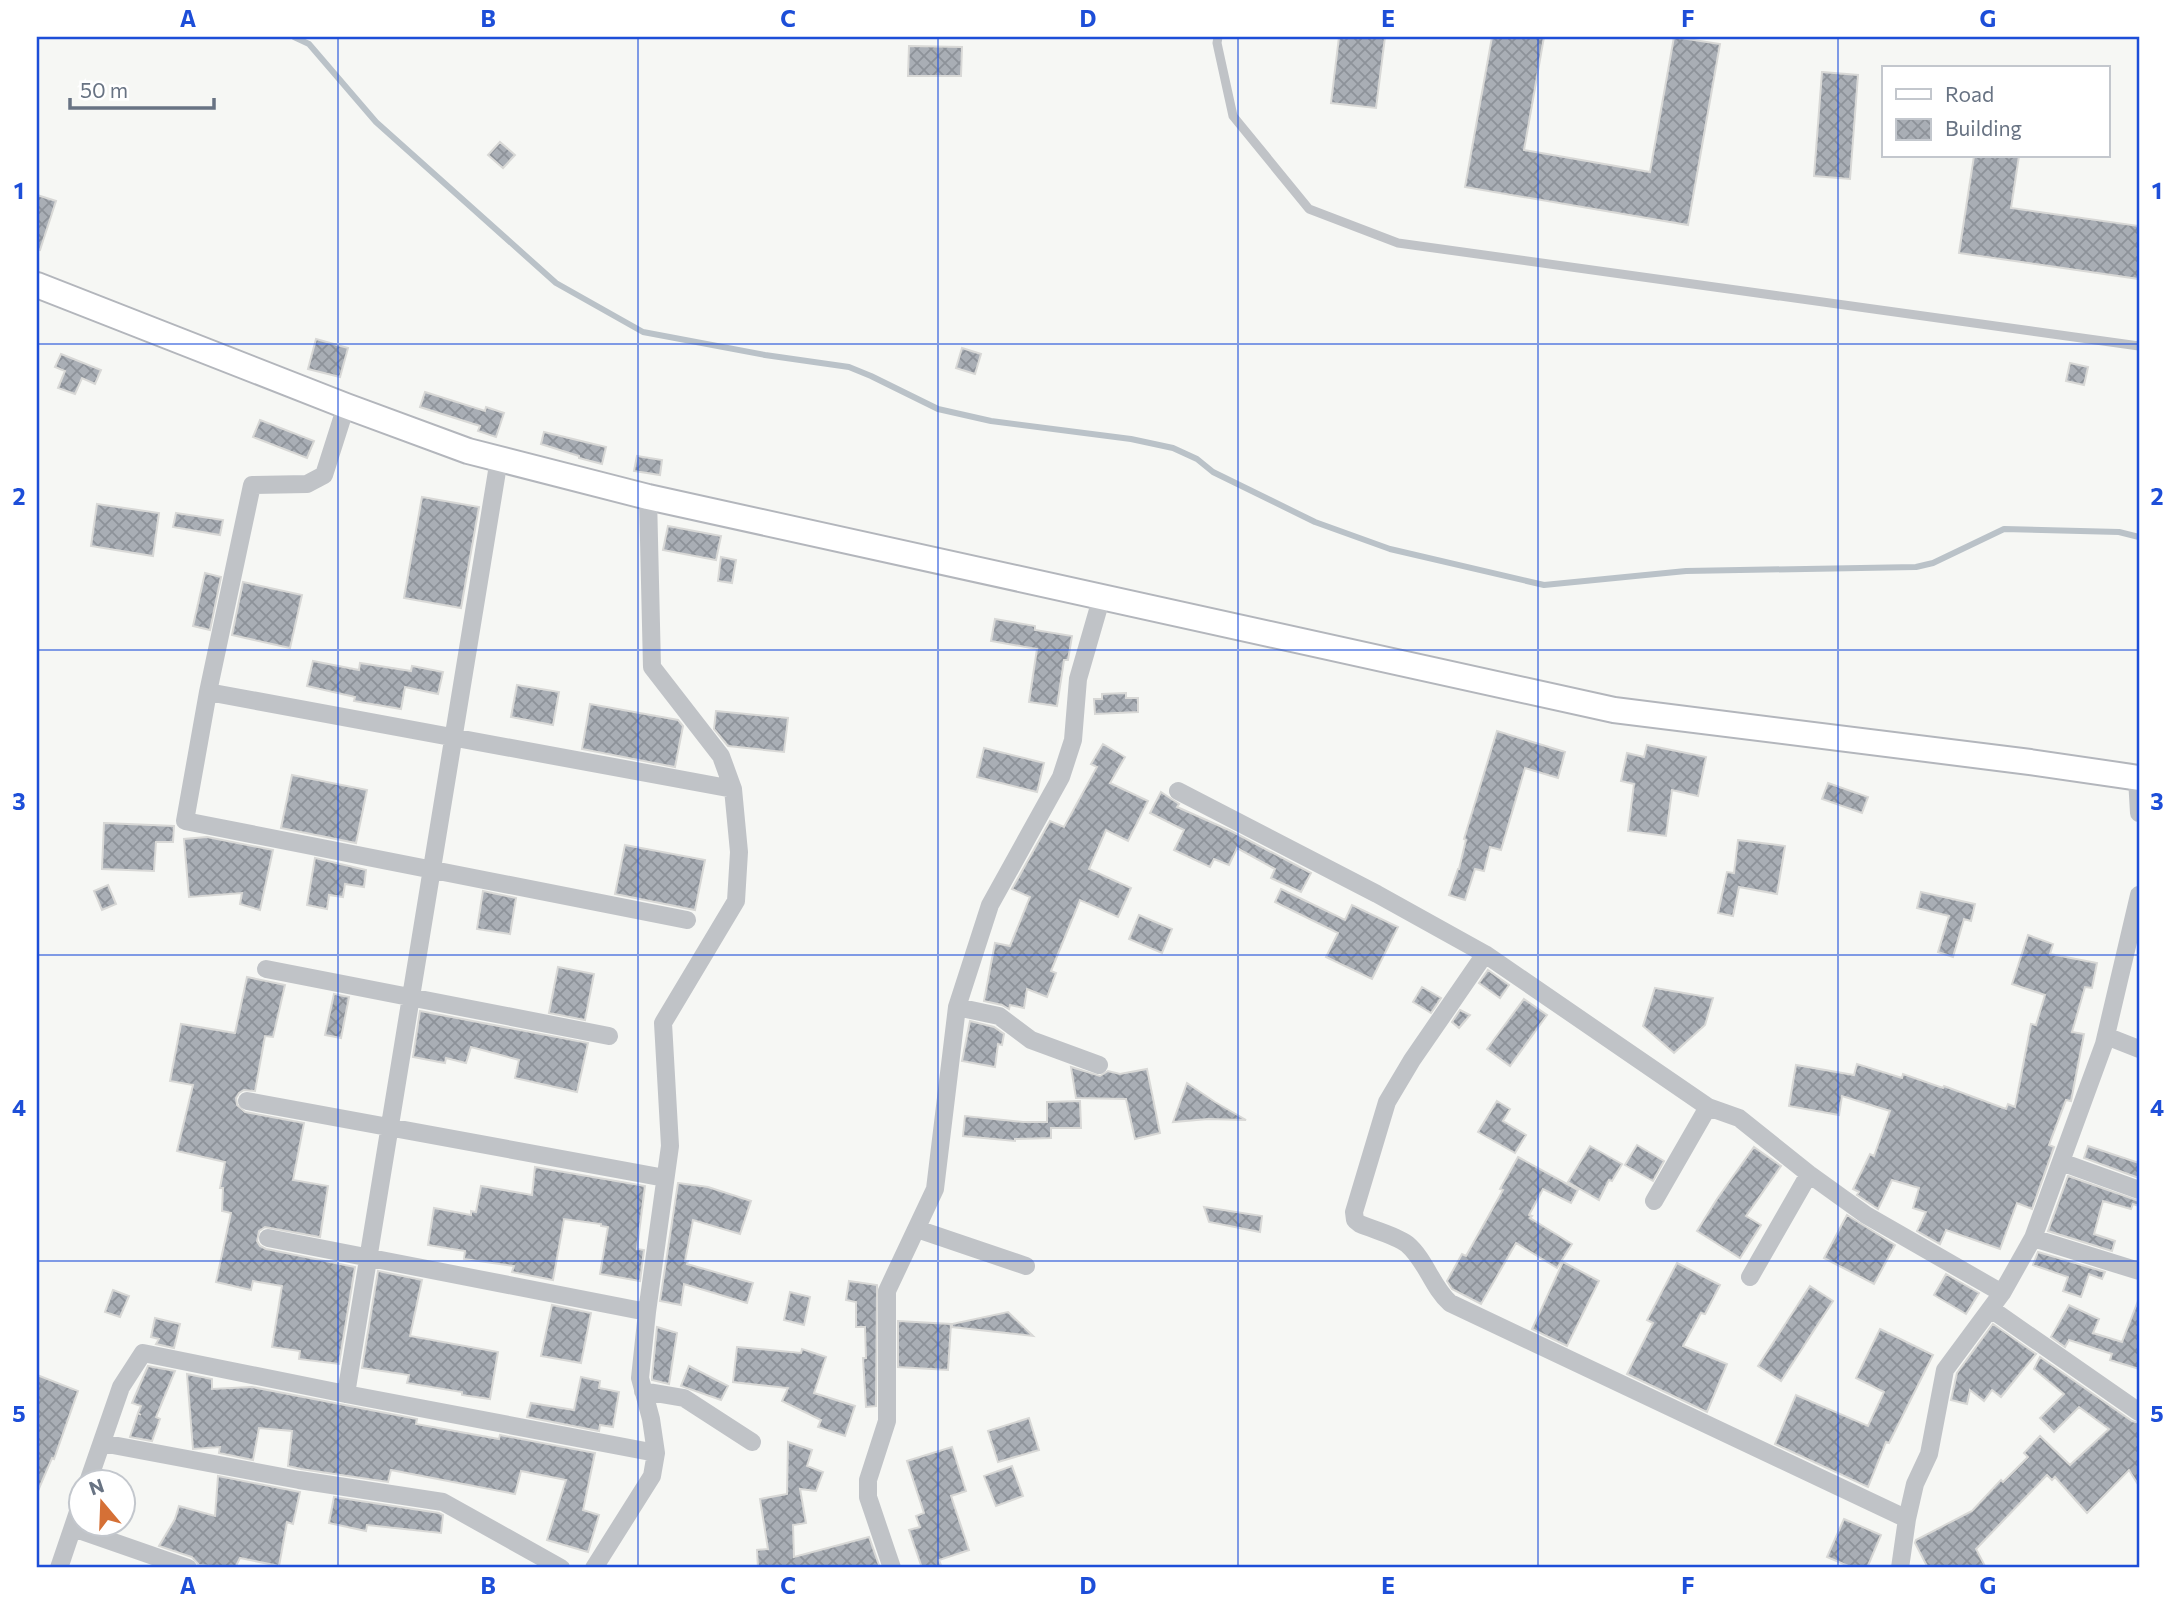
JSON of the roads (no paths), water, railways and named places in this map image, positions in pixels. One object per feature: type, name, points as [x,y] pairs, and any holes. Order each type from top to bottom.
[{"type":"main road","points":[[37,285],[468,451],[648,496],[1614,710],[2138,778]]},
{"type":"street","points":[[346,406],[324,475],[307,484],[252,485],[208,692],[185,821],[687,920]]},
{"type":"street","points":[[346,1395],[499,459]]},
{"type":"street","points":[[594,1568],[652,1476],[656,1453],[652,1419],[640,1378],[646,1312],[670,1146],[663,1023],[736,901],[738,852],[733,789],[721,756],[652,667],[648,496]]},
{"type":"street","points":[[892,1568],[868,1497],[868,1480],[887,1421],[887,1291],[935,1189],[957,1007],[990,905],[1060,777],[1073,740],[1078,679],[1102,596]]},
{"type":"street","points":[[208,692],[733,789]]},
{"type":"street","points":[[2138,778],[2139,813]]},
{"type":"street","points":[[1178,790],[1485,954],[1708,1107],[1739,1118],[1866,1214],[2001,1293]]},
{"type":"street","points":[[1900,1568],[1907,1519],[1915,1484],[1929,1454],[1945,1370],[1991,1308],[2034,1238],[2106,1036],[2139,895]]},
{"type":"street","points":[[1485,954],[1412,1060],[1387,1102],[1354,1212],[1355,1220],[1405,1243],[1416,1254],[1442,1296],[1450,1303],[1907,1519]]},
{"type":"street","points":[[266,969],[609,1035]]},
{"type":"street","points":[[957,1007],[999,1016],[1031,1040],[1099,1065]]},
{"type":"street","points":[[2106,1036],[2139,1049]]},
{"type":"street","points":[[247,1101],[665,1178]]},
{"type":"street","points":[[1654,1201],[1708,1107]]},
{"type":"street","points":[[2061,1162],[2139,1190]]},
{"type":"street","points":[[1749,1277],[1810,1174]]},
{"type":"street","points":[[917,1229],[1026,1266]]},
{"type":"street","points":[[268,1238],[646,1312]]},
{"type":"street","points":[[2034,1238],[2139,1271]]},
{"type":"street","points":[[1991,1308],[2139,1412]]},
{"type":"street","points":[[93,1468],[121,1387],[143,1353],[346,1395],[656,1453]]},
{"type":"street","points":[[643,1391],[684,1398],[752,1442]]},
{"type":"street","points":[[102,1443],[299,1480],[443,1502],[561,1568]]},
{"type":"street","points":[[59,1568],[70,1538]]},
{"type":"street","points":[[102,1538],[188,1568]]},
{"type":"lane","points":[[1218,37],[1217,43],[1233,116],[1309,209],[1398,243],[2139,346]]},
{"type":"waterway","points":[[294,37],[309,44],[376,122],[556,283],[643,332],[765,355],[849,367],[938,409],[991,421],[1131,439],[1173,448],[1197,459],[1213,472],[1315,522],[1390,549],[1544,585],[1686,571],[1916,567],[1933,563],[2004,529],[2119,532],[2139,537]]}]
